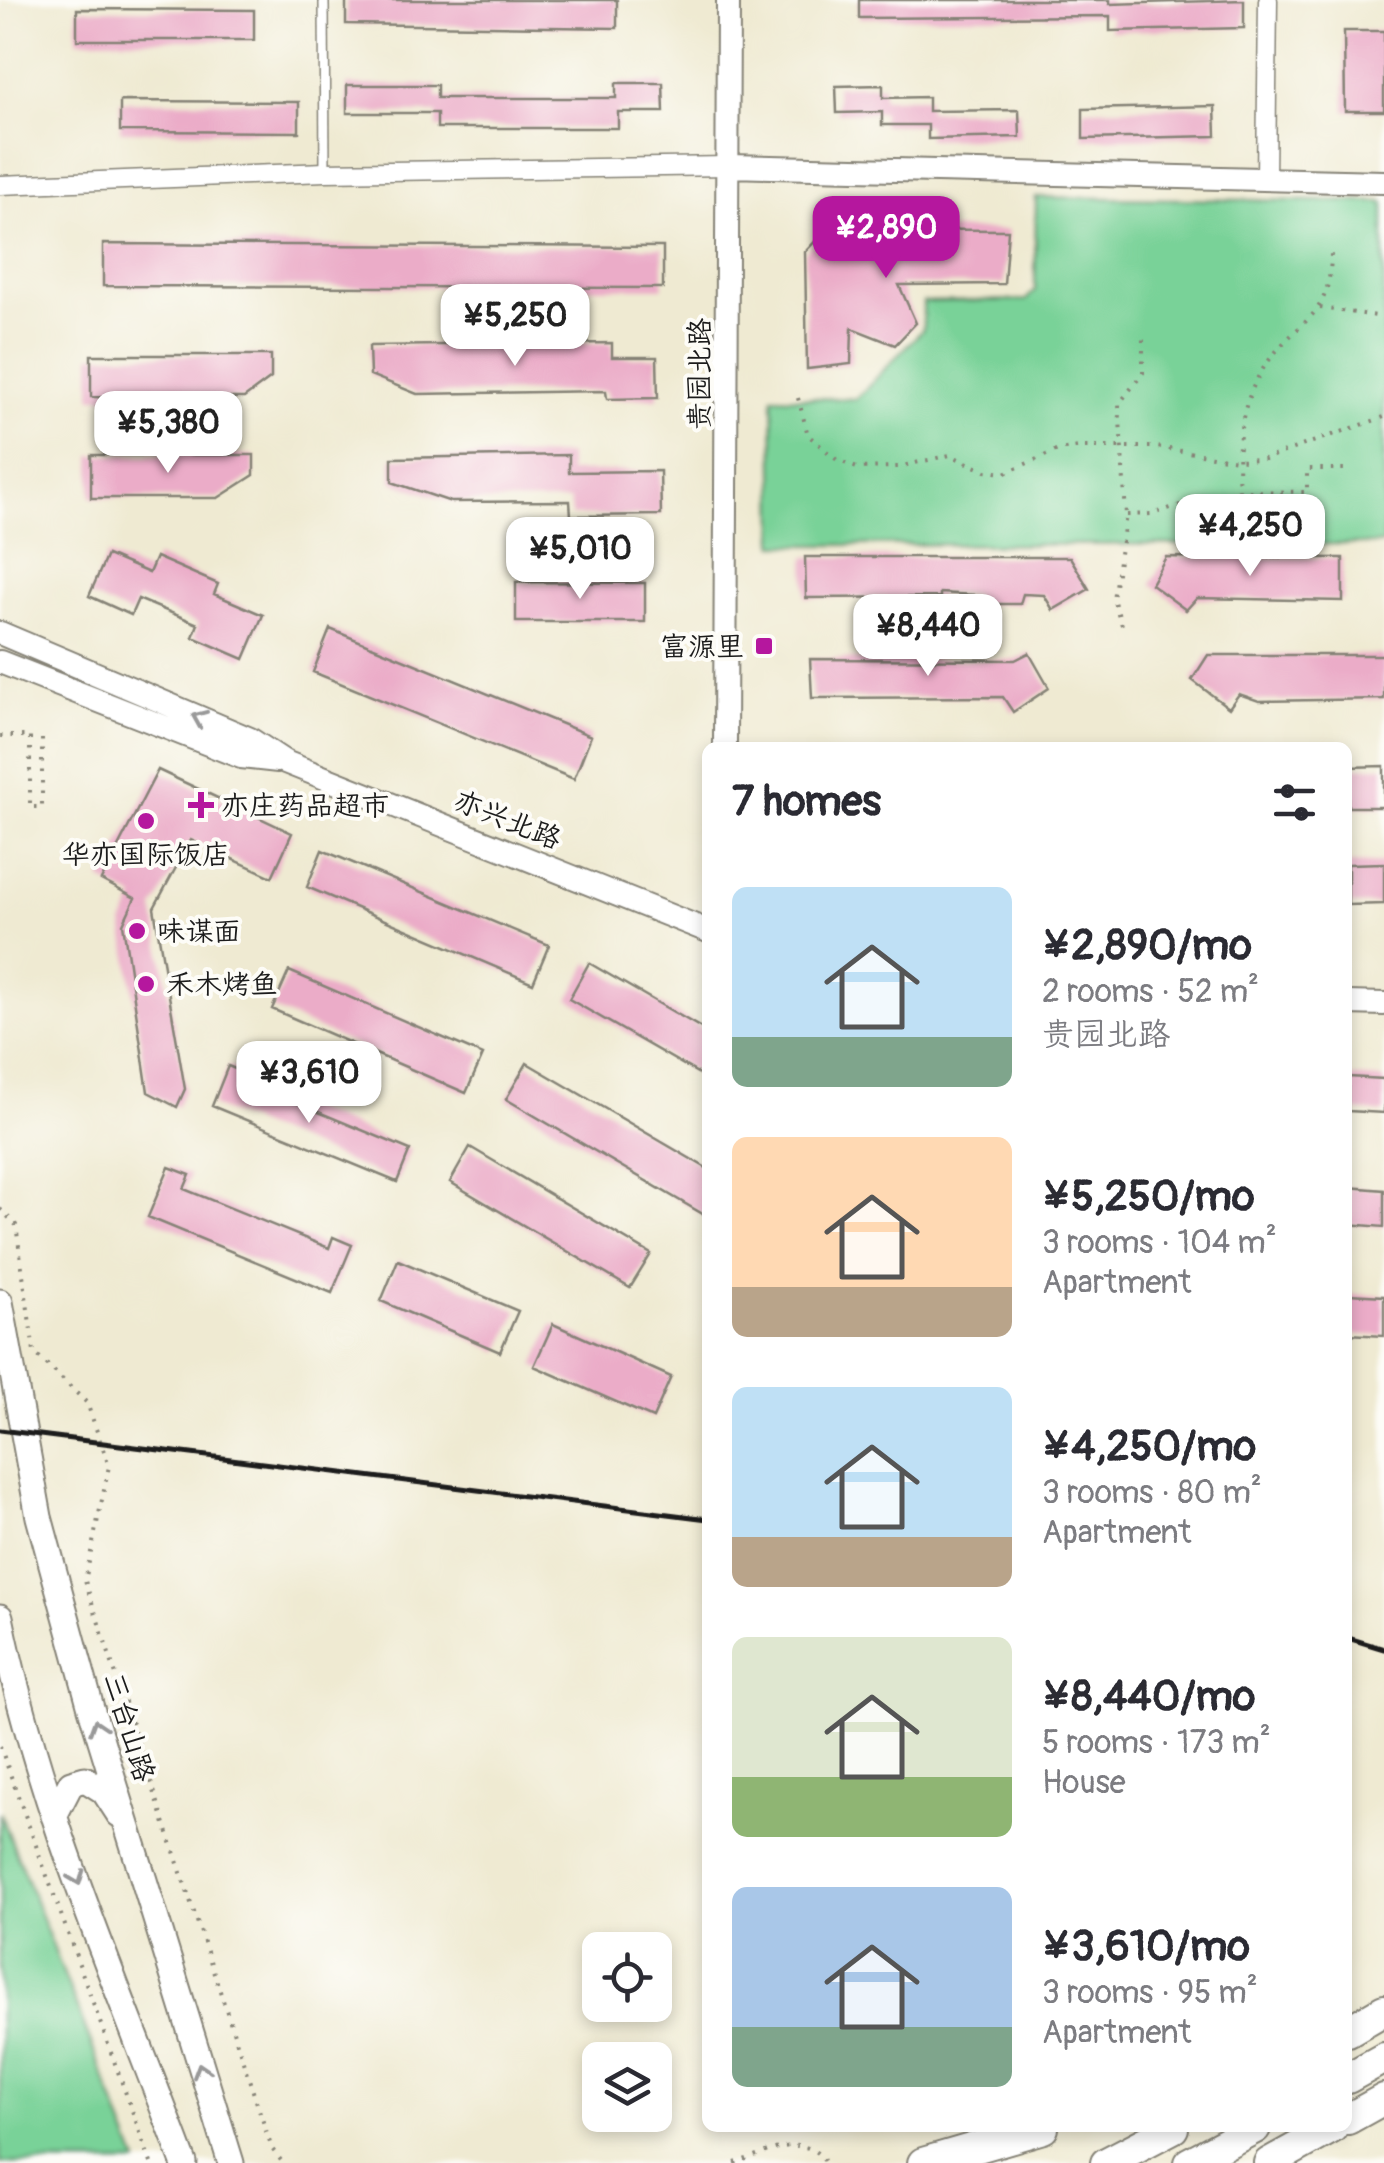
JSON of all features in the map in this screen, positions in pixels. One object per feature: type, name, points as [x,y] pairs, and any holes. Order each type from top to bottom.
[{"type":"highway","points":[[1352,2012],[1384,1999]]},
{"type":"highway","points":[[1352,2028],[1384,2010]]},
{"type":"highway","points":[[1352,2076],[1384,2058]]},
{"type":"highway","points":[[1352,2117],[1384,2099]]},
{"type":"highway","points":[[923,2163],[1029,2132]]},
{"type":"highway","points":[[1106,2163],[1165,2132]]},
{"type":"highway","points":[[1189,2163],[1247,2132]]},
{"type":"highway","points":[[1269,2163],[1325,2132]]},
{"type":"main road","name":"三台山路","points":[[0,1302],[39,1518],[91,1708],[231,2163]]},
{"type":"main road","points":[[0,1617],[24,1722],[54,1816],[184,2163]]},
{"type":"main road","points":[[54,1816],[71,1782],[85,1779],[104,1791],[130,1831]]},
{"type":"street","name":"贵园北路","points":[[725,742],[728,0]]},
{"type":"street","points":[[1266,179],[1268,0]]},
{"type":"street","points":[[0,185],[325,172],[729,166],[1384,182]]},
{"type":"street","name":"亦兴北路","points":[[0,633],[250,739],[285,762],[702,930]]},
{"type":"street","name":"亦兴北路","points":[[0,662],[241,756],[285,762]]},
{"type":"street","points":[[1352,1003],[1384,1004]]},
{"type":"lane","points":[[324,0],[325,172]]},
{"type":"path","points":[[1126,515],[1153,514],[1183,504],[1240,504],[1237,460],[1246,404],[1272,356],[1319,308],[1329,290],[1332,250]]},
{"type":"path","points":[[1319,308],[1384,317]]},
{"type":"path","points":[[1122,625],[1113,599],[1126,515],[1118,448],[1119,404],[1143,373],[1143,338]]},
{"type":"path","points":[[798,398],[808,434],[836,460],[856,468],[898,467],[950,455],[986,471],[1006,473],[1058,450],[1182,449],[1237,460],[1278,456],[1321,436],[1384,417]]},
{"type":"path","points":[[1239,491],[1306,492],[1307,469],[1346,470]]},
{"type":"path","points":[[0,736],[30,736],[30,807],[42,807],[42,735]]},
{"type":"path","points":[[0,1209],[16,1224],[34,1352],[87,1403],[110,1466],[85,1581],[272,2148],[283,2163]]},
{"type":"path","points":[[0,1746],[151,2163]]},
{"type":"path","points":[[735,2163],[800,2144],[811,2146],[826,2163]]},
{"type":"green space","points":[[1036,197],[1384,202],[1384,544],[775,545],[773,397],[856,399],[923,329],[923,302],[1026,300],[1035,290]]},
{"type":"green space","points":[[0,1812],[138,2163],[0,2163]]},
{"type":"building","points":[[346,0],[617,0],[617,28],[346,24]]},
{"type":"building","points":[[859,0],[1110,0],[1110,4],[1244,0],[1244,28],[1110,31],[1110,16],[859,18]]},
{"type":"building","points":[[77,9],[254,10],[254,40],[77,40]]},
{"type":"building","points":[[1344,31],[1384,31],[1384,111],[1345,111]]},
{"type":"building","points":[[616,83],[663,83],[664,112],[618,112],[618,128],[437,128],[437,113],[347,113],[347,85],[437,85],[437,98],[616,98]]},
{"type":"building","points":[[883,85],[883,98],[928,97],[928,111],[1019,110],[1020,137],[928,139],[928,125],[882,125],[882,112],[837,113],[836,86]]},
{"type":"building","points":[[120,101],[299,102],[299,132],[120,131]]},
{"type":"building","points":[[1215,106],[1216,136],[1083,139],[1083,109]]},
{"type":"building","points":[[827,229],[1008,230],[1004,284],[899,285],[916,323],[895,345],[852,328],[851,364],[807,369],[805,252]]},
{"type":"building","points":[[103,244],[663,247],[663,288],[103,286]]},
{"type":"building","points":[[612,343],[612,357],[657,357],[658,398],[607,399],[606,391],[417,394],[370,375],[369,346]]},
{"type":"building","points":[[91,355],[271,355],[271,378],[244,398],[91,397]]},
{"type":"building","points":[[91,455],[254,455],[254,475],[218,498],[91,498]]},
{"type":"building","points":[[569,455],[569,472],[660,471],[661,515],[571,516],[570,501],[451,502],[392,482],[392,458]]},
{"type":"building","points":[[107,555],[149,573],[156,557],[218,584],[214,594],[263,615],[244,659],[193,637],[198,624],[138,599],[131,615],[89,596]]},
{"type":"building","points":[[805,557],[1070,557],[1089,589],[1053,610],[1044,595],[1023,594],[1020,604],[976,604],[974,595],[940,593],[940,597],[806,598]]},
{"type":"building","points":[[1166,557],[1343,558],[1343,601],[1197,598],[1186,610],[1151,584]]},
{"type":"building","points":[[516,582],[645,583],[645,622],[516,622]]},
{"type":"building","points":[[330,629],[591,736],[574,779],[313,672]]},
{"type":"building","points":[[1029,653],[1049,688],[1013,712],[1003,697],[812,698],[810,659],[1015,660]]},
{"type":"building","points":[[1208,655],[1384,655],[1384,699],[1259,701],[1239,694],[1229,708],[1192,680]]},
{"type":"building","points":[[1384,766],[1384,807],[1352,807],[1352,767]]},
{"type":"building","points":[[158,770],[292,833],[272,877],[191,840],[154,908],[185,1089],[177,1107],[148,1092],[123,924],[135,898],[101,880]]},
{"type":"building","points":[[322,850],[549,945],[533,983],[307,887]]},
{"type":"building","points":[[1384,863],[1384,904],[1352,905],[1352,864]]},
{"type":"building","points":[[589,963],[702,1029],[702,1076],[569,999]]},
{"type":"building","points":[[289,971],[483,1055],[466,1093],[272,1009]]},
{"type":"building","points":[[527,1063],[702,1165],[702,1213],[506,1099]]},
{"type":"building","points":[[228,1066],[247,1074],[244,1081],[410,1150],[397,1182],[212,1106]]},
{"type":"building","points":[[1352,1077],[1384,1079],[1384,1113],[1352,1111]]},
{"type":"building","points":[[470,1147],[651,1254],[630,1288],[450,1182]]},
{"type":"building","points":[[169,1167],[190,1175],[184,1189],[329,1248],[333,1237],[352,1245],[332,1293],[148,1217]]},
{"type":"building","points":[[1352,1187],[1384,1190],[1384,1227],[1352,1224]]},
{"type":"building","points":[[398,1260],[518,1311],[500,1352],[381,1301]]},
{"type":"building","points":[[1352,1294],[1384,1296],[1384,1336],[1352,1334]]},
{"type":"building","points":[[553,1324],[671,1377],[653,1418],[534,1366]]},
{"type":"railway","points":[[0,1430],[702,1518]]},
{"type":"railway","points":[[1352,1639],[1384,1649]]},
{"type":"place","name":"富源里","points":[[764,646]]},
{"type":"place","name":"亦庄药品超市","points":[[201,805]]},
{"type":"place","name":"华亦国际饭店","points":[[146,821]]},
{"type":"place","name":"味谋面","points":[[137,931]]},
{"type":"place","name":"禾木烤鱼","points":[[146,984]]}]
